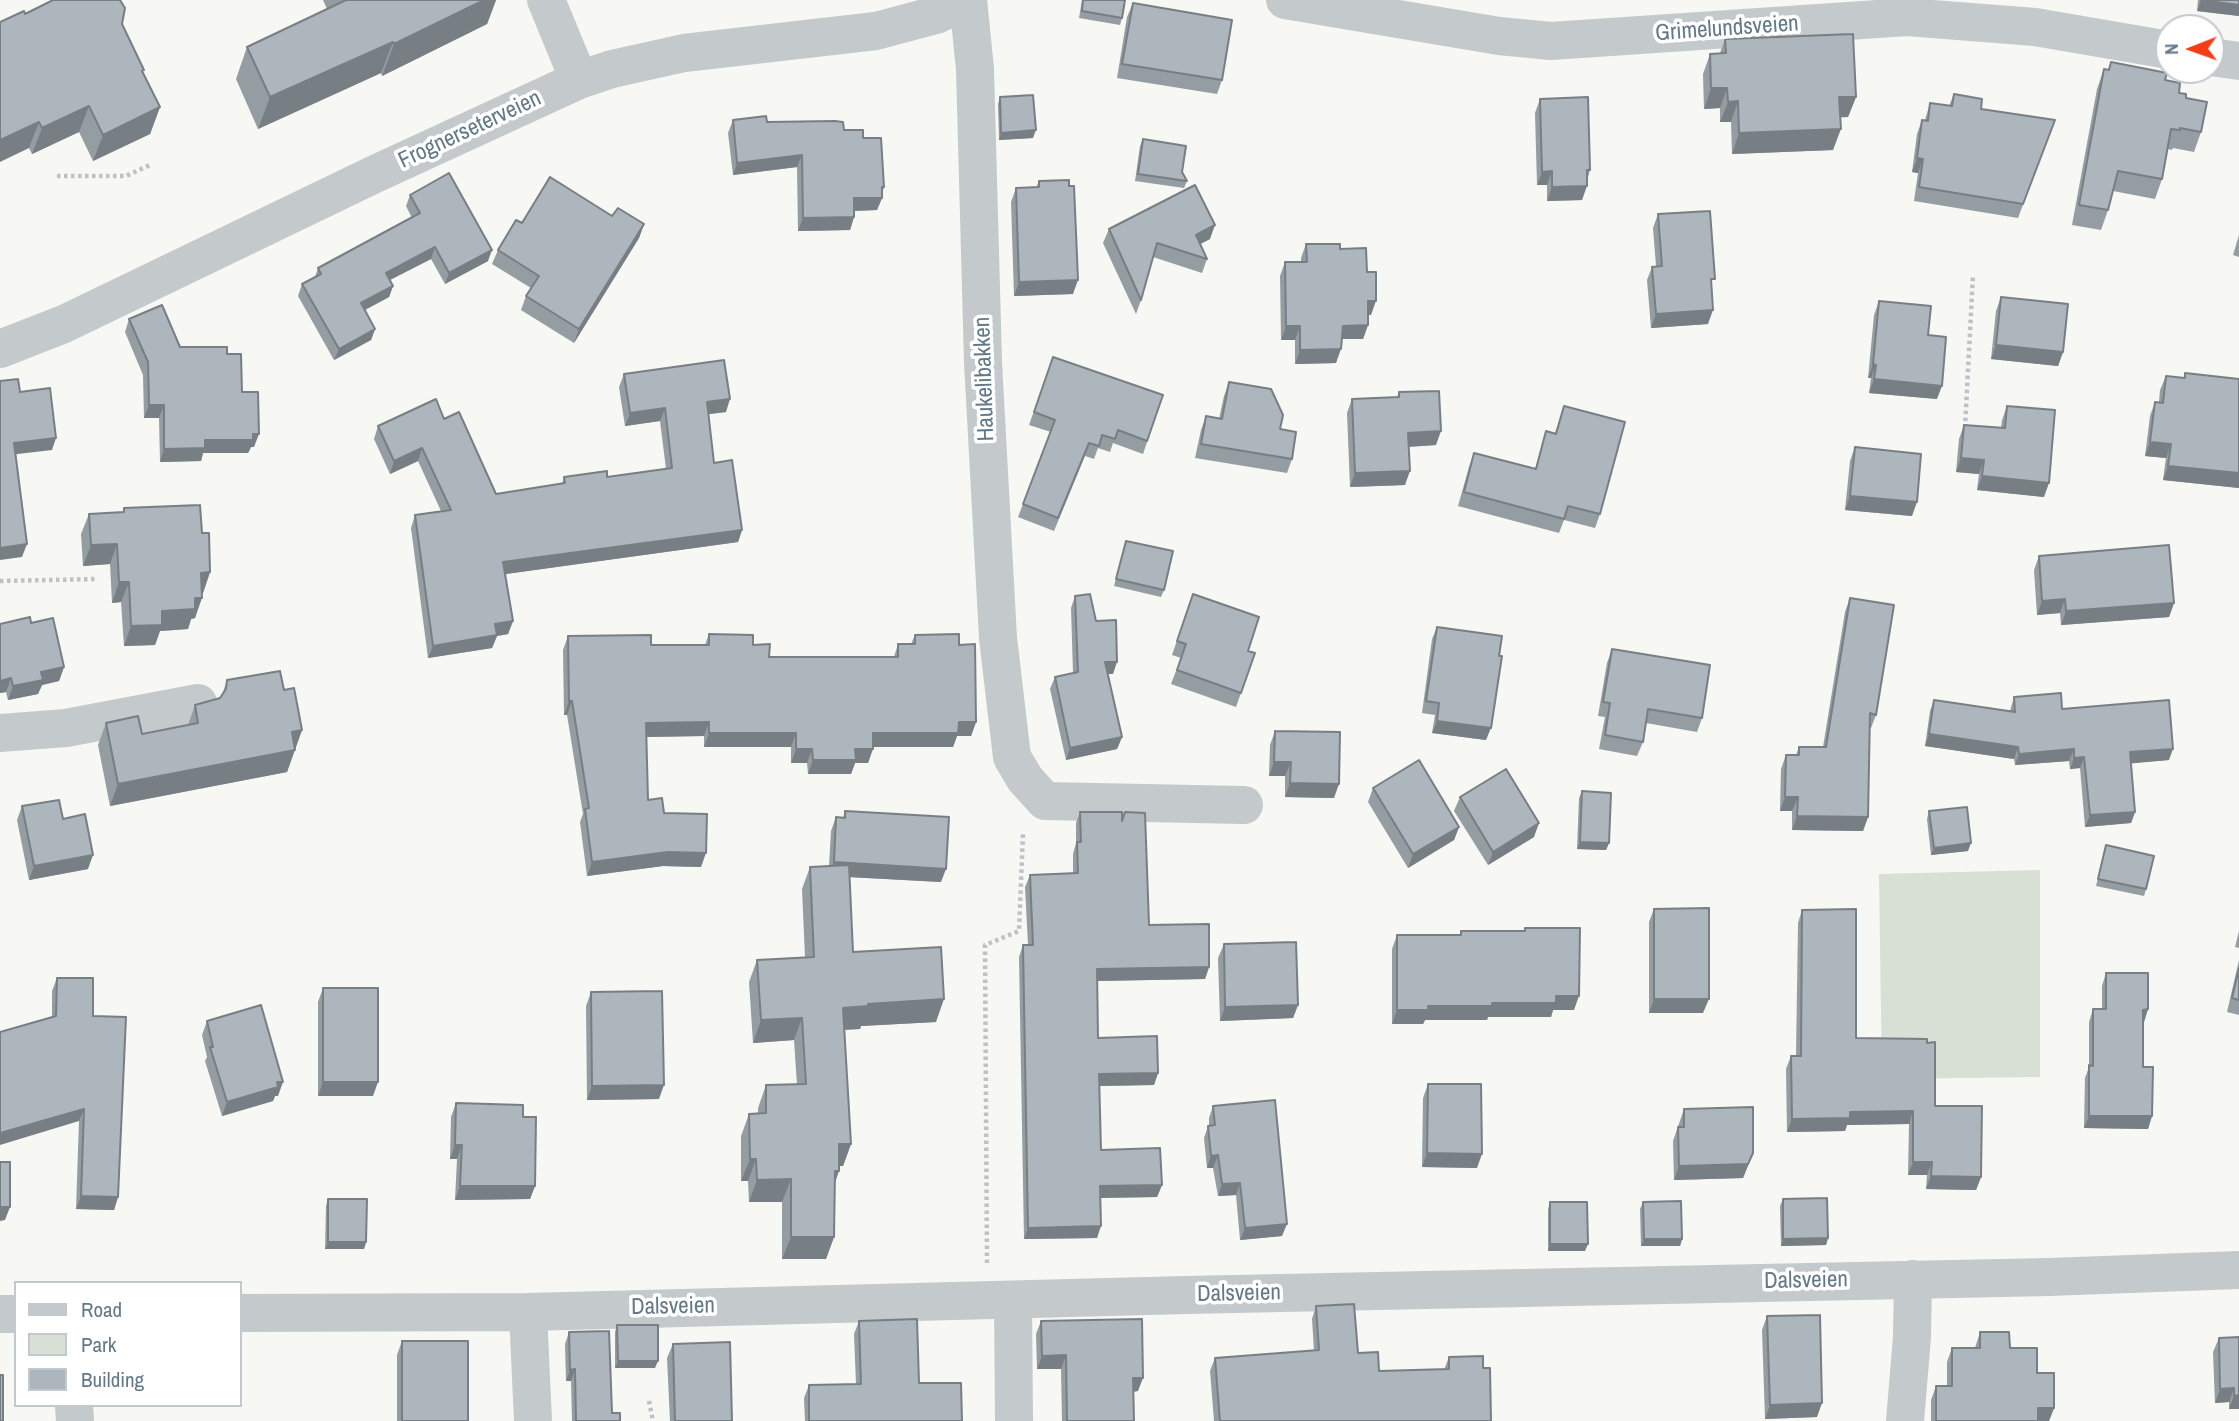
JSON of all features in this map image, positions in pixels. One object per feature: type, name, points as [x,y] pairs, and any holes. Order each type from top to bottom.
[{"type":"street","points":[[546,0],[579,80]]},
{"type":"street","name":"Frognerseterveien","points":[[0,349],[64,324],[375,174],[579,80],[612,69],[684,53],[876,32],[936,15],[968,0]]},
{"type":"street","name":"Haukelibakken","points":[[968,0],[975,69],[983,362],[998,638],[1018,768]]},
{"type":"street","name":"Grimelundsveien","points":[[1285,0],[1499,36],[1551,41],[1907,17],[2035,27],[2155,48]]},
{"type":"street","points":[[0,733],[66,728],[198,703]]},
{"type":"street","points":[[1018,768],[1045,801],[1244,805]]},
{"type":"street","name":"Dalsveien","points":[[242,1313],[527,1312],[2239,1270]]},
{"type":"street","points":[[1905,1421],[1912,1337],[1913,1279]]},
{"type":"street","points":[[1013,1300],[1014,1421]]},
{"type":"street","points":[[527,1312],[533,1421]]},
{"type":"path","points":[[57,176],[125,176],[150,165]]},
{"type":"path","points":[[1965,429],[1973,275]]},
{"type":"path","points":[[0,581],[97,579]]},
{"type":"path","points":[[987,1267],[985,945],[1019,931],[1018,768]]},
{"type":"path","points":[[649,1401],[653,1421]]},
{"type":"green space","points":[[2040,870],[2040,1077],[1882,1079],[1879,874]]},
{"type":"building","points":[[53,0],[120,0],[125,8],[122,24],[160,107],[103,135],[89,106],[42,128],[39,122],[0,140],[0,22],[24,11],[25,14]]},
{"type":"building","points":[[346,0],[484,0],[394,44],[393,42],[270,97],[247,47]]},
{"type":"building","points":[[1083,0],[1125,0],[1122,18],[1082,11]]},
{"type":"building","points":[[2201,0],[2239,0],[2239,5]]},
{"type":"building","points":[[1133,3],[1232,20],[1222,80],[1122,64]]},
{"type":"building","points":[[1853,34],[1856,97],[1839,97],[1841,129],[1739,133],[1738,101],[1728,102],[1727,88],[1711,88],[1710,54],[1726,53],[1725,39]]},
{"type":"building","points":[[2111,62],[2155,71],[2155,84],[2180,84],[2179,93],[2186,94],[2186,98],[2207,102],[2201,132],[2171,129],[2162,179],[2118,171],[2108,210],[2079,205],[2104,69],[2109,70]]},
{"type":"building","points":[[1954,94],[1982,99],[1981,109],[2055,120],[2023,204],[1919,187],[1923,159],[1917,158],[1922,120],[1928,121],[1930,103],[1952,106]]},
{"type":"building","points":[[1033,95],[1036,130],[1001,133],[1000,97]]},
{"type":"building","points":[[1588,97],[1590,170],[1587,170],[1587,186],[1552,187],[1552,171],[1542,172],[1540,99]]},
{"type":"building","points":[[766,116],[767,122],[843,122],[844,130],[863,130],[863,138],[881,138],[884,187],[882,198],[854,198],[854,217],[803,218],[802,155],[737,163],[733,120]]},
{"type":"building","points":[[1143,139],[1186,146],[1182,172],[1187,181],[1138,174]]},
{"type":"building","points":[[449,173],[492,250],[449,273],[435,247],[386,273],[393,286],[361,303],[375,329],[339,349],[302,284],[321,274],[318,268],[420,213],[410,195]]},
{"type":"building","points":[[550,177],[612,216],[618,208],[644,224],[579,329],[526,296],[539,276],[498,250],[516,220],[522,223]]},
{"type":"building","points":[[1069,180],[1069,186],[1074,186],[1078,280],[1019,282],[1016,188],[1039,187],[1039,181]]},
{"type":"building","points":[[1195,185],[1215,225],[1196,235],[1207,259],[1157,243],[1141,300],[1109,229]]},
{"type":"building","points":[[1710,211],[1715,279],[1711,279],[1713,310],[1656,314],[1652,267],[1662,266],[1658,214]]},
{"type":"building","points":[[1306,244],[1340,244],[1340,249],[1366,248],[1367,272],[1376,272],[1376,301],[1368,301],[1368,325],[1343,326],[1341,349],[1300,350],[1300,326],[1286,326],[1285,262],[1307,262]]},
{"type":"building","points":[[2001,297],[2068,304],[2063,352],[1996,345]]},
{"type":"building","points":[[1879,301],[1931,306],[1928,335],[1946,337],[1942,386],[1874,379]]},
{"type":"building","points":[[162,305],[180,347],[227,347],[227,354],[241,354],[242,392],[258,392],[259,434],[253,434],[253,440],[205,440],[205,448],[164,449],[164,405],[149,405],[148,362],[129,319]]},
{"type":"building","points":[[1053,357],[1163,395],[1147,441],[1118,430],[1115,439],[1102,435],[1099,446],[1089,443],[1058,518],[1023,504],[1055,420],[1034,412]]},
{"type":"building","points":[[724,360],[730,399],[707,402],[714,463],[732,460],[742,530],[503,562],[513,621],[495,624],[497,635],[433,646],[415,515],[451,510],[422,448],[394,461],[378,426],[436,399],[444,419],[459,412],[496,494],[565,483],[564,477],[607,471],[607,477],[672,468],[665,408],[630,413],[624,374]]},
{"type":"building","points":[[2185,373],[2239,379],[2239,473],[2168,466],[2171,444],[2150,442],[2155,402],[2163,403],[2166,376],[2185,378]]},
{"type":"building","points":[[18,379],[20,392],[50,388],[56,438],[14,443],[27,544],[0,548],[0,381]]},
{"type":"building","points":[[1229,382],[1271,389],[1283,415],[1280,429],[1296,432],[1292,459],[1201,444],[1206,416],[1222,419]]},
{"type":"building","points":[[1439,391],[1441,431],[1408,433],[1410,471],[1355,473],[1352,399],[1399,397],[1399,392]]},
{"type":"building","points":[[1564,406],[1625,422],[1600,514],[1568,506],[1564,519],[1464,492],[1474,453],[1536,469],[1546,431],[1556,434]]},
{"type":"building","points":[[2007,406],[2055,410],[2049,483],[1982,476],[1984,460],[1961,458],[1964,425],[2005,428]]},
{"type":"building","points":[[1855,447],[1921,454],[1917,502],[1850,496]]},
{"type":"building","points":[[200,505],[202,533],[209,533],[210,572],[201,573],[202,598],[195,598],[195,609],[162,611],[162,625],[131,626],[129,582],[119,582],[117,544],[91,545],[89,514],[124,512],[124,508]]},
{"type":"building","points":[[1126,541],[1173,551],[1164,590],[1116,579]]},
{"type":"building","points":[[2169,545],[2174,603],[2066,611],[2065,599],[2042,601],[2039,556]]},
{"type":"building","points":[[1090,594],[1096,621],[1116,620],[1117,662],[1105,662],[1122,737],[1070,748],[1055,677],[1078,672],[1075,596]]},
{"type":"building","points":[[1193,594],[1259,617],[1248,651],[1255,653],[1241,693],[1177,670],[1186,644],[1177,641]]},
{"type":"building","points":[[1850,598],[1894,605],[1876,715],[1870,713],[1868,817],[1797,816],[1798,797],[1785,797],[1786,755],[1799,755],[1799,747],[1826,747]]},
{"type":"building","points":[[30,617],[31,623],[53,618],[64,667],[41,672],[43,680],[13,686],[11,678],[0,681],[0,624]]},
{"type":"building","points":[[1437,627],[1502,636],[1499,656],[1502,656],[1491,728],[1437,721],[1439,703],[1426,701]]},
{"type":"building","points":[[709,634],[753,635],[753,645],[770,644],[769,657],[898,657],[898,644],[915,644],[915,635],[959,634],[959,645],[975,644],[976,722],[959,722],[958,733],[873,733],[873,749],[855,749],[856,760],[813,760],[812,749],[796,749],[796,733],[709,733],[709,722],[646,723],[648,800],[662,798],[664,813],[707,814],[706,853],[668,852],[592,862],[585,809],[589,808],[572,701],[569,701],[568,636],[651,635],[651,645],[709,645]]},
{"type":"building","points":[[1612,649],[1710,665],[1702,718],[1648,709],[1643,742],[1605,735],[1610,703],[1603,702]]},
{"type":"building","points":[[280,671],[284,690],[294,688],[302,730],[292,732],[295,750],[118,784],[106,723],[138,716],[142,734],[198,723],[195,705],[220,698],[226,689],[227,680]]},
{"type":"building","points":[[2061,693],[2062,709],[2169,700],[2173,749],[2130,752],[2135,812],[2090,815],[2084,757],[2074,758],[2074,749],[2019,754],[2018,747],[1929,734],[1934,700],[2015,712],[2014,697]]},
{"type":"building","points":[[1275,731],[1340,732],[1339,784],[1290,783],[1291,762],[1274,762]]},
{"type":"building","points":[[1419,760],[1459,827],[1413,854],[1373,788]]},
{"type":"building","points":[[1506,769],[1539,823],[1493,852],[1460,797]]},
{"type":"building","points":[[1582,791],[1611,793],[1609,843],[1580,842]]},
{"type":"building","points":[[59,800],[63,819],[85,814],[93,855],[34,866],[22,806]]},
{"type":"building","points":[[1967,807],[1971,843],[1934,848],[1929,811]]},
{"type":"building","points":[[845,811],[949,817],[946,869],[834,862],[836,817],[845,818]]},
{"type":"building","points":[[1080,812],[1122,812],[1122,821],[1125,812],[1145,813],[1149,925],[1209,924],[1209,967],[1097,969],[1098,1038],[1157,1036],[1158,1073],[1099,1074],[1101,1150],[1160,1148],[1162,1185],[1100,1186],[1101,1226],[1028,1228],[1023,945],[1033,945],[1030,875],[1078,873]]},
{"type":"building","points":[[2106,845],[2154,856],[2146,889],[2098,879]]},
{"type":"building","points":[[849,865],[853,952],[941,947],[944,999],[843,1008],[851,1144],[839,1144],[839,1171],[835,1171],[834,1237],[791,1237],[791,1179],[757,1180],[756,1159],[750,1159],[749,1114],[766,1113],[766,1085],[806,1084],[802,1018],[761,1020],[757,960],[814,957],[810,867]]},
{"type":"building","points":[[1709,908],[1709,999],[1654,999],[1654,909]]},
{"type":"building","points":[[1856,909],[1856,1038],[1927,1039],[1927,1043],[1935,1042],[1935,1106],[1982,1106],[1981,1177],[1931,1176],[1932,1162],[1913,1162],[1913,1111],[1850,1112],[1850,1118],[1792,1119],[1791,1056],[1801,1056],[1802,910]]},
{"type":"building","points":[[1525,928],[1580,928],[1579,996],[1556,996],[1556,1003],[1492,1003],[1492,1006],[1428,1006],[1428,1010],[1397,1010],[1397,935],[1461,935],[1461,931],[1525,931]]},
{"type":"building","points":[[1296,942],[1298,1005],[1225,1007],[1224,944]]},
{"type":"building","points":[[2239,968],[2239,1000],[2232,998]]},
{"type":"building","points":[[2106,973],[2148,973],[2148,1009],[2143,1010],[2143,1067],[2153,1067],[2152,1116],[2089,1116],[2089,1065],[2093,1066],[2093,1009],[2106,1009]]},
{"type":"building","points":[[57,978],[93,978],[93,1016],[126,1017],[118,1197],[81,1196],[84,1109],[0,1133],[0,1032],[56,1016]]},
{"type":"building","points":[[323,988],[378,988],[378,1082],[323,1082]]},
{"type":"building","points":[[662,991],[664,1085],[592,1086],[591,992]]},
{"type":"building","points":[[261,1005],[283,1082],[277,1082],[278,1087],[227,1102],[210,1047],[213,1047],[207,1021]]},
{"type":"building","points":[[1428,1084],[1481,1084],[1482,1154],[1427,1153]]},
{"type":"building","points":[[1275,1100],[1287,1224],[1245,1228],[1240,1183],[1222,1184],[1218,1155],[1211,1156],[1208,1126],[1215,1125],[1213,1106]]},
{"type":"building","points":[[456,1103],[523,1105],[523,1117],[536,1117],[535,1186],[460,1186],[462,1145],[455,1145]]},
{"type":"building","points":[[1753,1107],[1753,1153],[1748,1164],[1679,1166],[1678,1127],[1684,1127],[1684,1109]]},
{"type":"building","points":[[0,1162],[10,1162],[10,1207],[0,1207]]},
{"type":"building","points":[[1827,1198],[1828,1238],[1783,1239],[1783,1199]]},
{"type":"building","points":[[328,1199],[367,1199],[366,1242],[328,1242]]},
{"type":"building","points":[[1681,1201],[1682,1239],[1644,1239],[1643,1202]]},
{"type":"building","points":[[1550,1202],[1587,1202],[1588,1244],[1550,1244]]},
{"type":"building","points":[[1354,1304],[1358,1353],[1378,1352],[1379,1371],[1449,1369],[1449,1357],[1483,1356],[1483,1368],[1490,1368],[1491,1421],[1220,1421],[1215,1358],[1319,1350],[1316,1306]]},
{"type":"building","points":[[1820,1315],[1822,1403],[1770,1405],[1767,1316]]},
{"type":"building","points":[[917,1319],[919,1383],[961,1383],[962,1421],[809,1421],[809,1385],[861,1384],[859,1321]]},
{"type":"building","points":[[1142,1319],[1143,1378],[1133,1378],[1134,1421],[1067,1421],[1066,1355],[1042,1356],[1041,1321]]},
{"type":"building","points":[[617,1325],[658,1325],[658,1361],[618,1361]]},
{"type":"building","points":[[609,1331],[612,1413],[620,1413],[620,1421],[576,1421],[575,1369],[570,1370],[569,1332]]},
{"type":"building","points":[[1980,1332],[2009,1332],[2010,1348],[2037,1348],[2037,1373],[2054,1373],[2054,1408],[2038,1408],[2038,1421],[1936,1421],[1936,1386],[1952,1386],[1952,1348],[1980,1348]]},
{"type":"building","points":[[2239,1337],[2239,1395],[2234,1396],[2234,1388],[2220,1389],[2219,1338]]},
{"type":"building","points":[[402,1341],[468,1341],[468,1421],[402,1421]]},
{"type":"building","points":[[730,1342],[732,1421],[675,1421],[673,1344]]},
{"type":"building","points":[[0,1375],[3,1375],[3,1421],[0,1421]]}]
